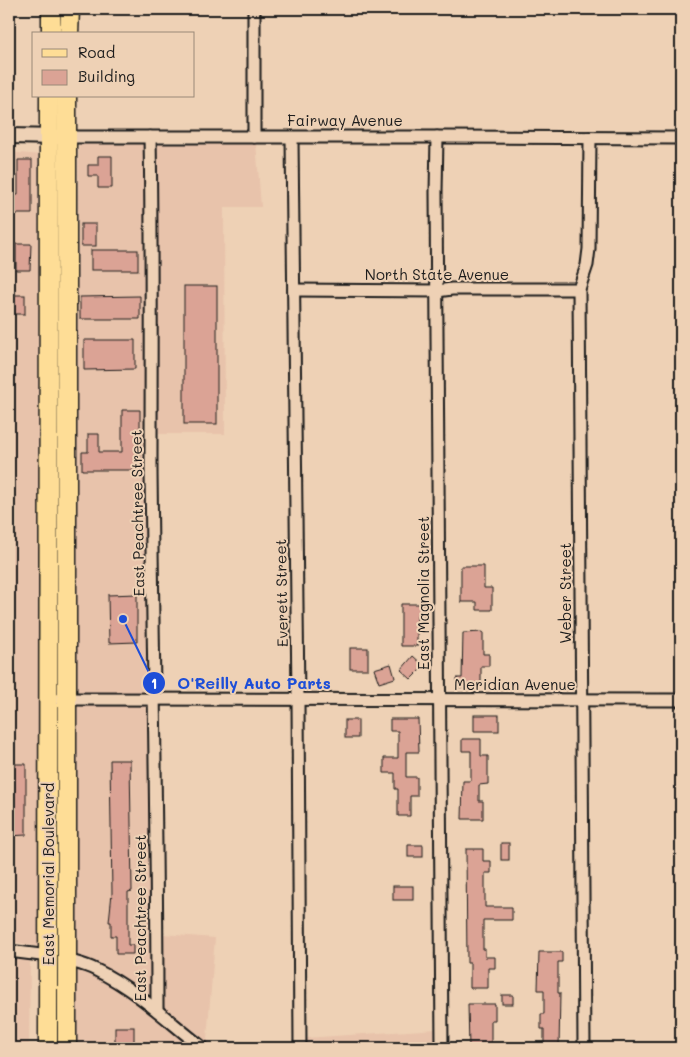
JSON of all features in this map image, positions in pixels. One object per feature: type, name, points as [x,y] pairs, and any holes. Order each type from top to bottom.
[{"type":"main road","points":[[51,9],[51,32]]},
{"type":"main road","points":[[69,32],[70,9]]},
{"type":"main road","name":"East Memorial Boulevard","points":[[48,1048],[49,98]]},
{"type":"main road","name":"East Memorial Boulevard","points":[[67,98],[67,1048]]},
{"type":"main road","points":[[48,418],[66,418]]},
{"type":"main road","points":[[49,849],[58,941],[61,952],[67,960]]},
{"type":"street","points":[[254,9],[254,137]]},
{"type":"street","name":"Fairway Avenue","points":[[9,136],[48,138],[681,138]]},
{"type":"street","name":"East Peachtree Street","points":[[150,137],[151,468],[157,1010]]},
{"type":"street","name":"East Magnolia Street","points":[[437,137],[442,1048]]},
{"type":"street","name":"Everett Street","points":[[292,138],[300,1048]]},
{"type":"street","name":"Weber Street","points":[[584,1048],[579,289],[589,249],[590,138]]},
{"type":"street","name":"North State Avenue","points":[[294,290],[437,291],[579,289]]},
{"type":"street","name":"Meridian Avenue","points":[[48,699],[681,700]]},
{"type":"street","points":[[9,951],[49,956]]},
{"type":"street","points":[[67,960],[102,973],[124,985],[157,1010],[197,1046]]},
{"type":"shaded area","points":[[79,142],[145,142],[150,695],[74,694],[73,560]]},
{"type":"shaded area","points":[[156,142],[256,142],[261,207],[224,207],[225,434],[157,434]]},
{"type":"shaded area","points":[[9,152],[41,155],[40,947],[9,941]]},
{"type":"shaded area","points":[[74,704],[150,705],[152,999],[127,981],[98,965],[76,957]]},
{"type":"shaded area","points":[[162,934],[215,938],[207,1039],[215,1048],[211,1048],[199,1036],[196,1036],[163,1008]]},
{"type":"shaded area","points":[[9,956],[30,958],[29,1048],[9,1048]]},
{"type":"shaded area","points":[[76,968],[92,973],[120,989],[152,1012],[152,1015],[155,1015],[189,1043],[189,1048],[77,1048]]},
{"type":"shaded area","points":[[437,1029],[437,1048],[305,1048],[305,1038]]},
{"type":"building","points":[[98,156],[112,156],[112,188],[98,188],[98,176],[88,176],[88,165],[98,165]]},
{"type":"building","points":[[18,160],[32,160],[32,214],[15,214],[15,195],[18,195]]},
{"type":"building","points":[[81,224],[96,224],[96,246],[81,246]]},
{"type":"building","points":[[16,244],[31,244],[30,270],[16,270]]},
{"type":"building","points":[[91,250],[138,250],[138,270],[91,270]]},
{"type":"building","points":[[184,286],[217,286],[217,424],[184,424]]},
{"type":"building","points":[[9,295],[25,295],[25,314],[9,314]]},
{"type":"building","points":[[140,296],[140,319],[80,319],[80,297]]},
{"type":"building","points":[[84,340],[135,340],[135,369],[84,370]]},
{"type":"building","points":[[122,410],[140,410],[140,470],[82,470],[82,452],[88,452],[88,434],[99,434],[99,452],[122,452]]},
{"type":"building","points":[[461,566],[484,566],[484,588],[492,588],[492,610],[477,610],[477,602],[461,602]]},
{"type":"building","points":[[137,594],[137,642],[109,643],[108,595]]},
{"type":"building","points":[[401,604],[423,604],[423,616],[417,616],[417,646],[401,646]]},
{"type":"building","points":[[483,632],[483,654],[489,654],[489,666],[481,666],[481,687],[457,687],[457,678],[462,678],[463,633]]},
{"type":"building","points":[[350,648],[368,648],[368,669],[350,669]]},
{"type":"building","points":[[413,656],[424,666],[411,679],[401,670]]},
{"type":"building","points":[[391,664],[395,678],[379,683],[374,669]]},
{"type":"building","points":[[474,715],[499,715],[499,731],[474,731]]},
{"type":"building","points":[[390,719],[418,719],[419,752],[406,752],[406,777],[417,777],[417,796],[410,796],[410,816],[398,816],[398,789],[395,789],[395,773],[384,773],[384,758],[398,758],[398,731],[390,731]]},
{"type":"building","points":[[345,720],[358,720],[358,738],[345,738]]},
{"type":"building","points":[[462,739],[481,739],[481,756],[488,756],[488,784],[479,785],[479,801],[483,801],[483,819],[462,819],[463,781],[471,781],[471,751],[462,751]]},
{"type":"building","points":[[110,760],[130,760],[132,891],[128,892],[128,945],[133,945],[133,954],[116,954],[116,936],[111,936],[111,922],[109,922],[112,893]]},
{"type":"building","points":[[9,764],[26,764],[26,835],[9,836]]},
{"type":"building","points":[[501,843],[509,843],[509,860],[501,860]]},
{"type":"building","points":[[408,845],[423,845],[423,857],[408,857]]},
{"type":"building","points":[[466,849],[483,849],[483,861],[491,861],[491,873],[485,873],[485,907],[512,907],[512,920],[483,920],[483,949],[485,949],[485,957],[495,957],[495,968],[488,968],[488,988],[470,988],[470,963],[467,963]]},
{"type":"building","points":[[393,886],[413,886],[413,900],[393,900]]},
{"type":"building","points":[[539,952],[562,952],[562,962],[558,962],[558,993],[560,993],[559,1048],[544,1048],[544,1029],[541,1029],[541,1014],[544,1014],[544,990],[538,990]]},
{"type":"building","points":[[502,995],[513,995],[513,1004],[502,1004]]},
{"type":"building","points":[[468,1004],[495,1004],[495,1020],[491,1020],[491,1048],[469,1048]]},
{"type":"building","points":[[115,1027],[134,1027],[134,1048],[115,1048]]},
{"type":"railway","points":[[9,45],[12,9]]},
{"type":"place","name":"O'Reilly Auto Parts","points":[[123,619]]}]
